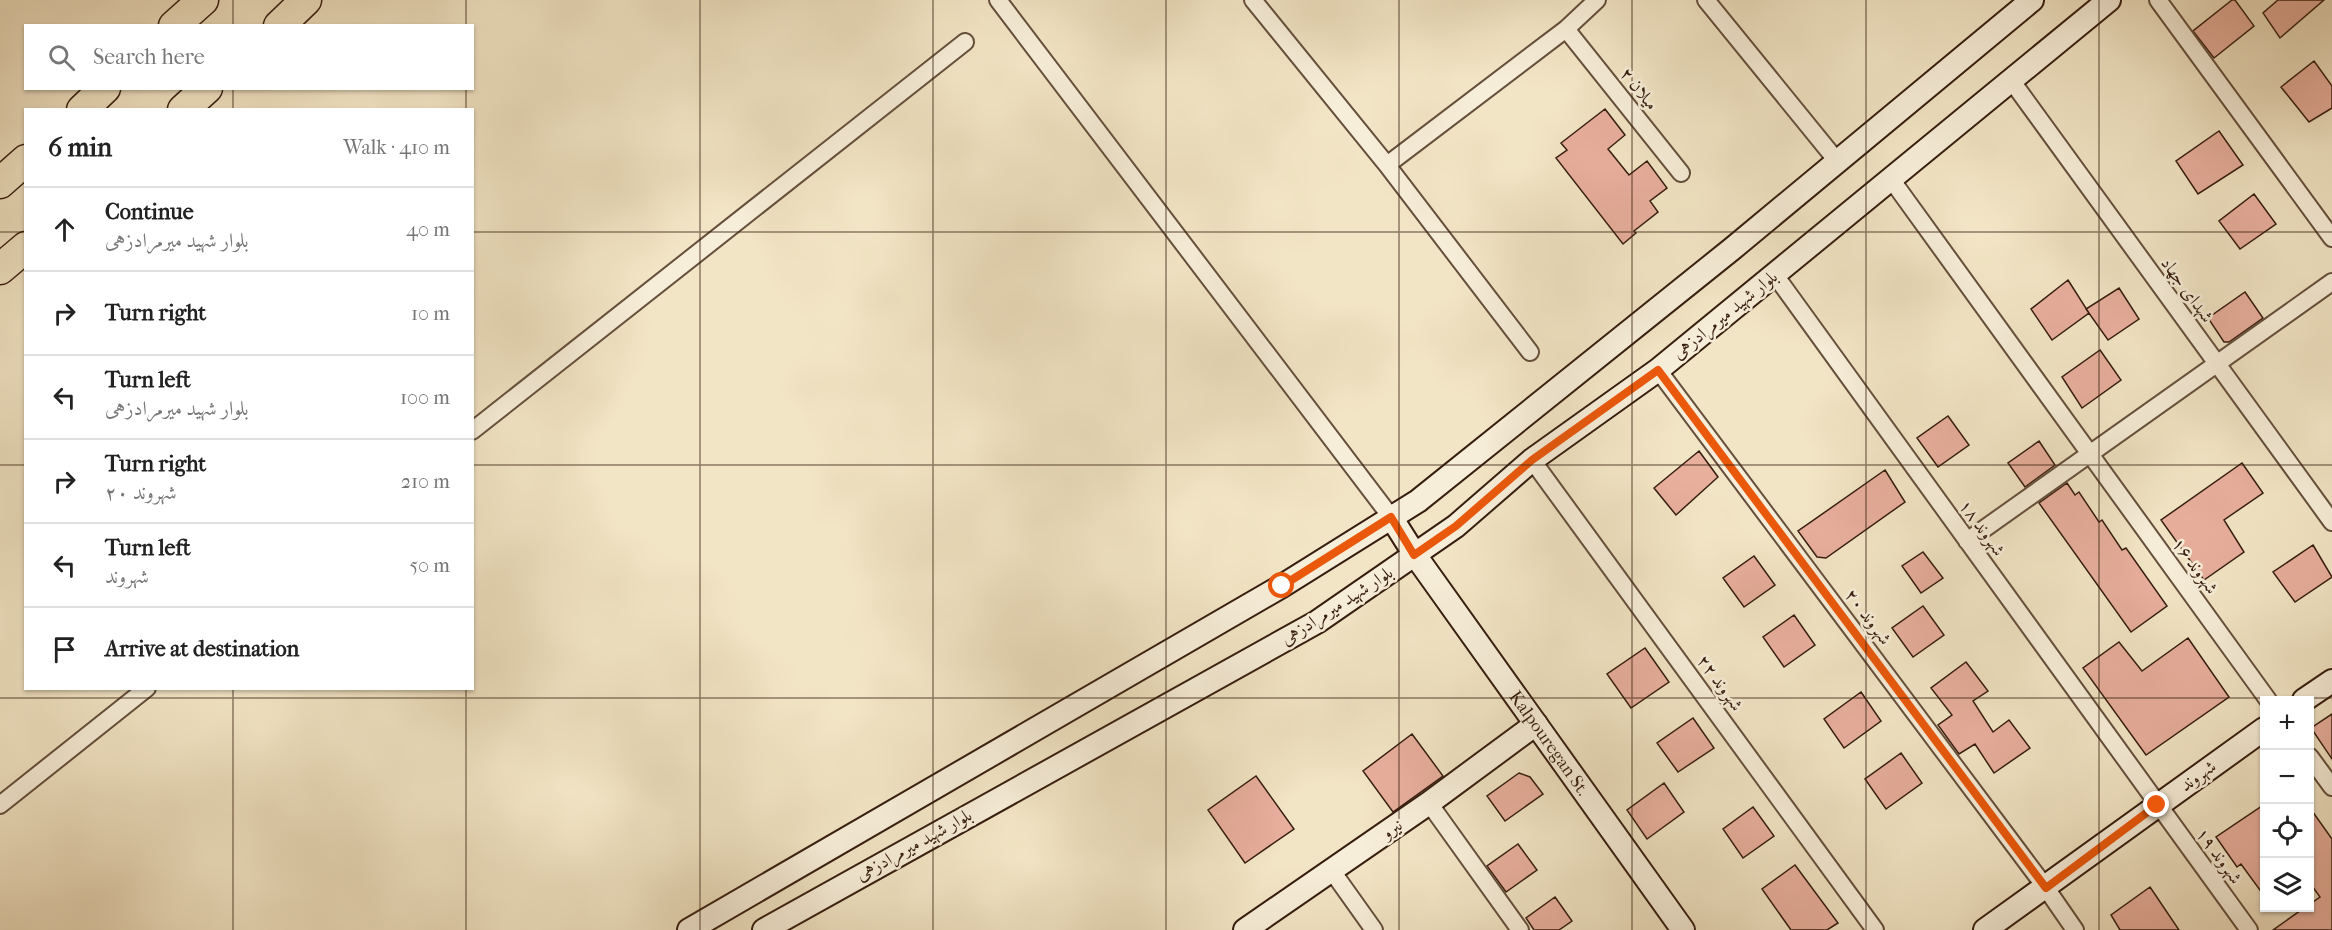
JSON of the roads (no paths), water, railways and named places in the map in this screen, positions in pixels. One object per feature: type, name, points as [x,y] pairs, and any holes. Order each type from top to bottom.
[{"type":"highway","points":[[176,24],[203,0]]},
{"type":"highway","points":[[281,24],[306,0]]},
{"type":"highway","points":[[84,108],[103,90]]},
{"type":"highway","points":[[185,108],[205,90]]},
{"type":"highway","points":[[0,183],[24,162]]},
{"type":"highway","points":[[0,268],[24,249]]},
{"type":"main road","points":[[689,930],[1272,592],[1418,501],[1732,249],[2032,0]]},
{"type":"main road","name":"بلوار شهید میرمرادزهی","points":[[764,930],[1317,622],[1456,526],[1532,460],[1658,370],[2109,0]]},
{"type":"main road","name":"Kalpouregan St.","points":[[1391,517],[1414,555],[1683,930]]},
{"type":"main road","points":[[2310,696],[2332,681]]},
{"type":"main road","name":"نیرو","points":[[1245,930],[1429,803],[1536,724]]},
{"type":"main road","name":"شهروند","points":[[1985,930],[2260,733]]},
{"type":"street","points":[[998,0],[1391,517]]},
{"type":"street","points":[[1253,0],[1387,165],[1530,352]]},
{"type":"street","points":[[1387,165],[1566,29],[1597,0]]},
{"type":"street","points":[[1706,0],[1837,161]]},
{"type":"street","points":[[2158,0],[2332,238]]},
{"type":"street","name":"میلان ۲","points":[[1566,29],[1681,173]]},
{"type":"street","points":[[474,429],[965,42]]},
{"type":"street","name":"شهدای جهاد","points":[[2011,80],[2332,522]]},
{"type":"street","name":"شهروند ۱۶","points":[[1891,178],[2265,696]]},
{"type":"street","name":"شهروند ۱۸","points":[[1775,274],[2157,805]]},
{"type":"street","points":[[1967,541],[2332,282]]},
{"type":"street","name":"شهروند ۲۰","points":[[1658,370],[2046,888],[2074,930]]},
{"type":"street","name":"شهروند ۲۲","points":[[1532,460],[1875,930]]},
{"type":"street","points":[[0,805],[144,690]]},
{"type":"street","points":[[2314,763],[2332,788]]},
{"type":"street","points":[[1429,803],[1520,930]]},
{"type":"street","name":"شهروند ۱۹","points":[[2157,805],[2249,930]]},
{"type":"street","points":[[1332,871],[1374,930]]}]
